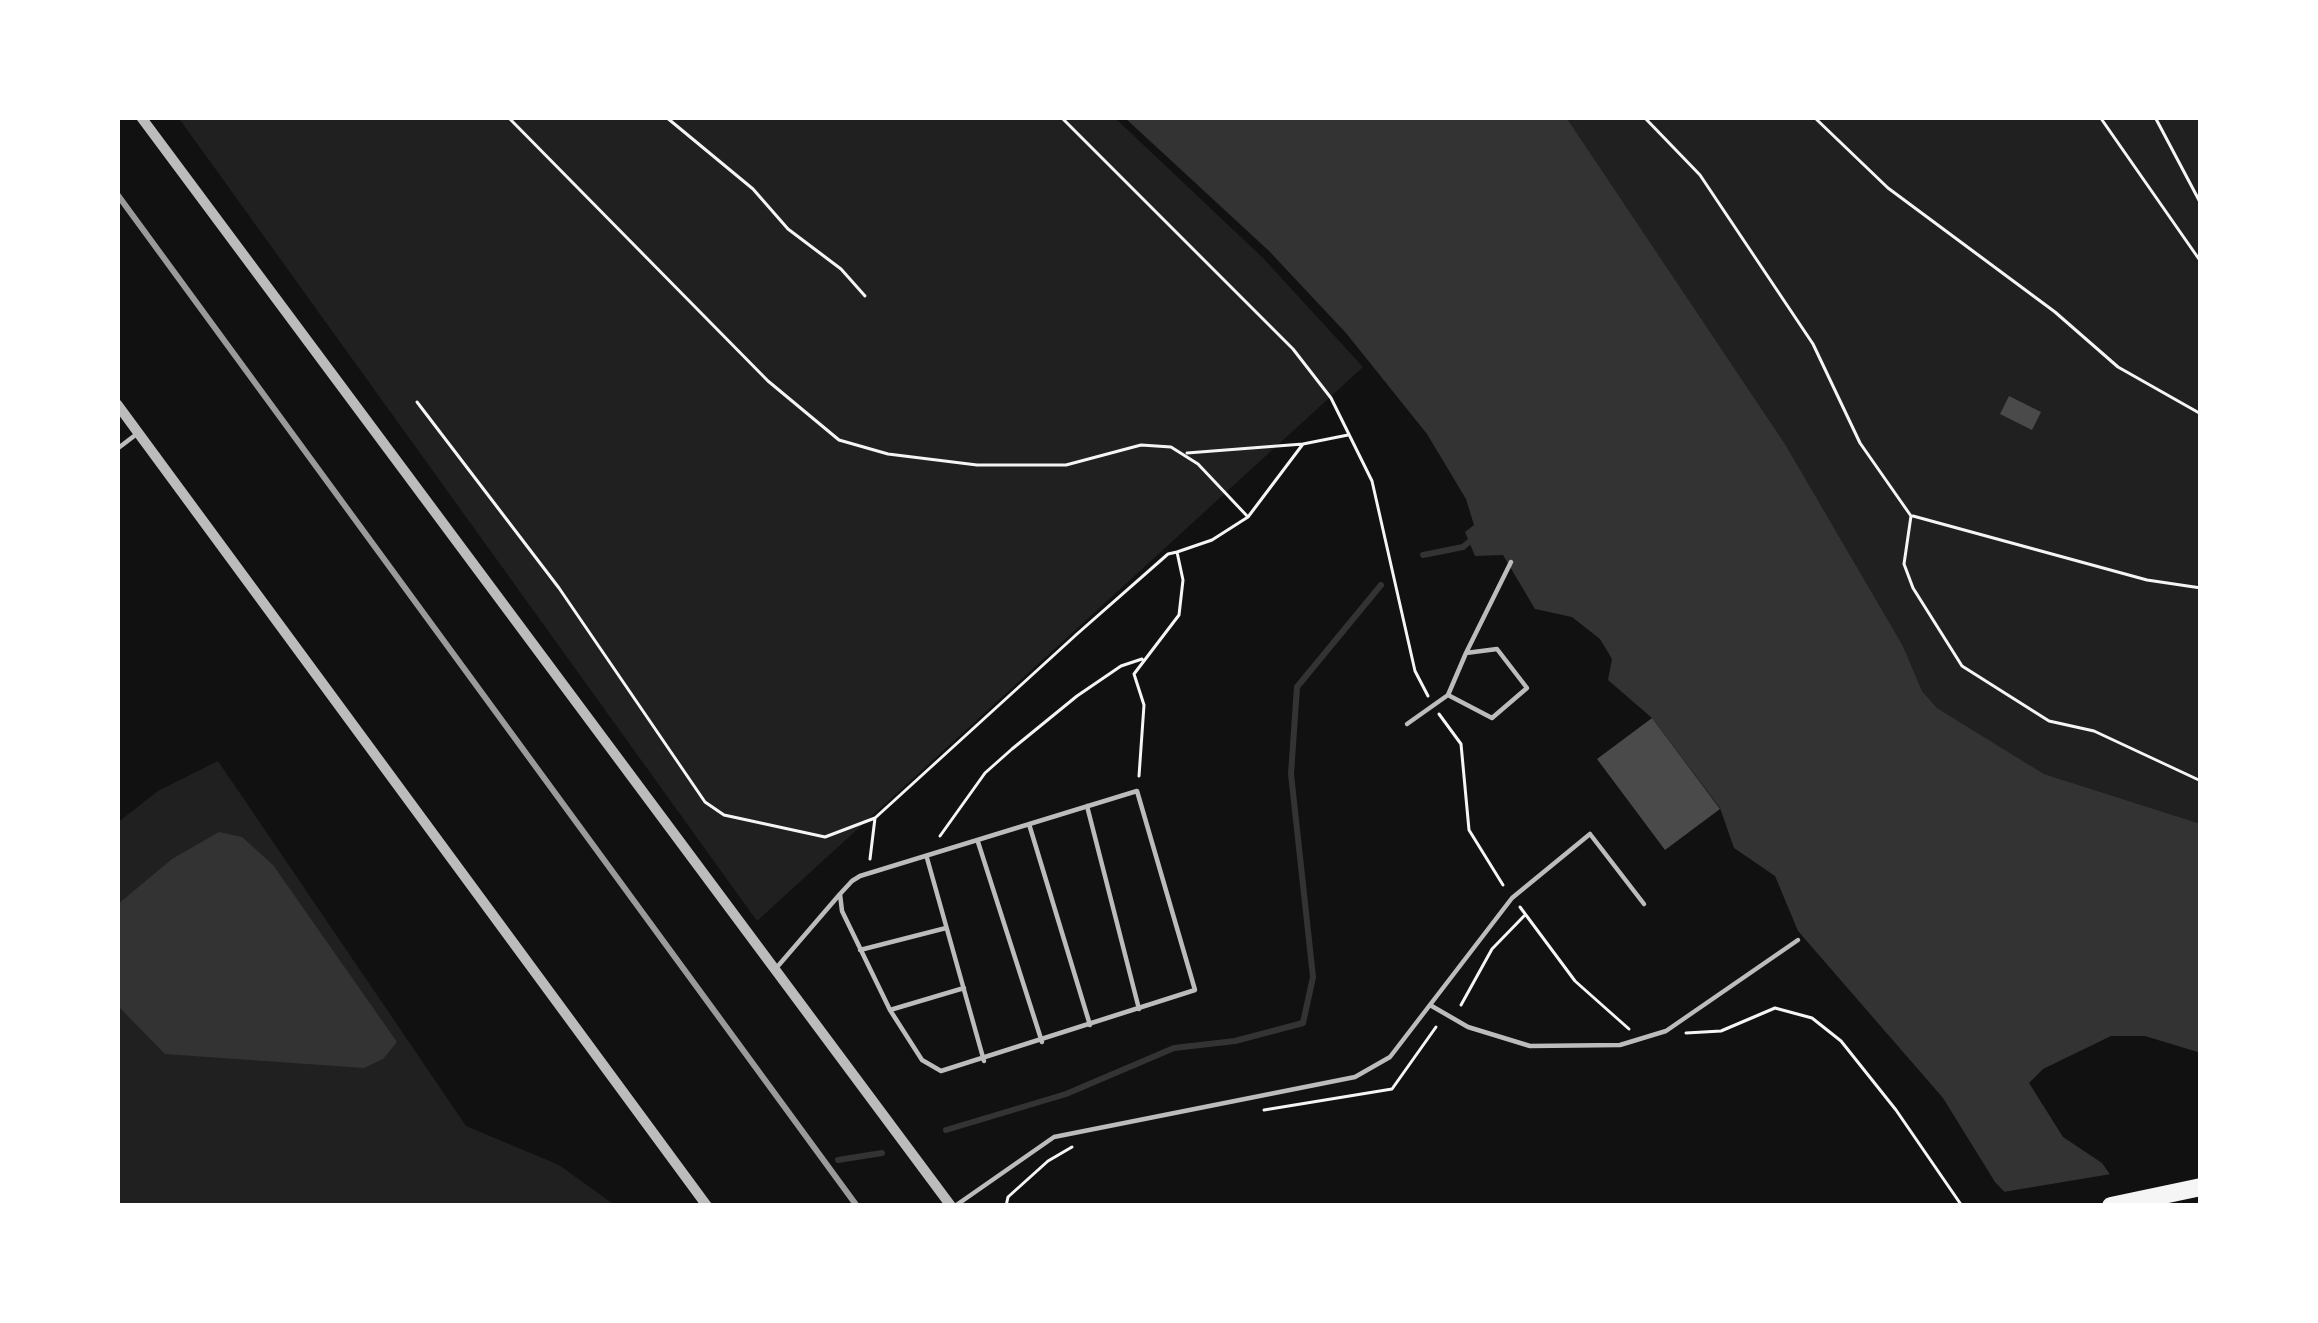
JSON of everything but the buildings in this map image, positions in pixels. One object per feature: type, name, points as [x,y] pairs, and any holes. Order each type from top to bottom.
[{"type":"highway","points":[[2111,1206],[2201,1187]]},
{"type":"street","points":[[141,117],[953,1206]]},
{"type":"street","points":[[117,404],[707,1206]]},
{"type":"lane","points":[[117,449],[138,433]]},
{"type":"lane","points":[[1408,724],[1448,695],[1511,562]]},
{"type":"lane","points":[[1448,695],[1492,718],[1527,688],[1497,650],[1466,653]]},
{"type":"lane","points":[[774,971],[840,894],[870,873],[1137,791],[1195,990],[941,1071],[922,1060],[890,1010],[860,950],[840,894]]},
{"type":"lane","points":[[1087,806],[1139,1010]]},
{"type":"lane","points":[[1029,824],[1090,1025]]},
{"type":"lane","points":[[953,1206],[1054,1137],[1355,1077],[1390,1057],[1512,898],[1590,834],[1644,904]]},
{"type":"lane","points":[[978,840],[1042,1042]]},
{"type":"lane","points":[[926,856],[984,1060]]},
{"type":"lane","points":[[860,950],[946,928]]},
{"type":"lane","points":[[1430,1005],[1530,1046],[1620,1045],[1666,1031],[1798,940]]},
{"type":"lane","points":[[890,1010],[964,988]]},
{"type":"path","points":[[508,117],[768,381],[839,440],[888,454],[977,465],[1066,465],[1141,446],[1185,453],[1328,443],[1349,434]]},
{"type":"path","points":[[666,117],[753,189],[788,229],[841,268],[865,296]]},
{"type":"path","points":[[1061,117],[1293,349],[1331,398],[1372,481],[1414,671],[1461,744],[1469,830],[1574,981],[1630,1030]]},
{"type":"path","points":[[1644,117],[1700,176],[1729,217],[1813,344],[1860,443],[1911,516],[2147,580],[2201,588]]},
{"type":"path","points":[[1814,117],[1888,188],[2055,312],[2118,368],[2201,414]]},
{"type":"path","points":[[2100,117],[2201,262]]},
{"type":"path","points":[[2155,117],[2201,204]]},
{"type":"path","points":[[417,402],[559,588],[705,802],[724,815],[825,838],[874,818],[1077,634],[1177,552],[1212,540],[1248,517],[1303,444]]},
{"type":"path","points":[[1185,453],[1248,517]]},
{"type":"path","points":[[1911,516],[1904,564],[1962,666],[2049,721],[2094,731],[2201,781]]},
{"type":"path","points":[[1137,791],[1144,705],[1134,674],[1178,615],[1183,580],[1177,552]]},
{"type":"path","points":[[940,851],[938,839],[985,773],[1077,696],[1121,666],[1144,658]]},
{"type":"path","points":[[870,873],[874,818]]},
{"type":"path","points":[[1447,1015],[1463,1003],[1492,949],[1525,914]]},
{"type":"path","points":[[1666,1031],[1707,1035],[1774,1008],[1812,1018],[1841,1041],[1896,1109],[1962,1206]]},
{"type":"shaded area","points":[[178,117],[1114,117],[1264,259],[1363,367],[757,921]]},
{"type":"shaded area","points":[[1124,117],[1566,117],[1785,444],[1903,646],[1922,691],[1937,708],[2044,774],[2201,824],[2201,1053],[2145,1036],[2111,1036],[2043,1069],[2029,1083],[2063,1137],[2102,1163],[2116,1183],[2018,1206],[1995,1182],[1943,1098],[1798,931],[1775,876],[1734,848],[1720,808],[1652,718],[1608,680],[1612,659],[1600,639],[1572,617],[1535,609],[1503,555],[1475,556],[1465,532],[1474,525],[1466,499],[1427,434],[1346,333],[1269,251]]},
{"type":"shaded area","points":[[1566,117],[2201,117],[2201,824],[2044,774],[1937,708],[1922,691],[1903,646],[1785,444]]},
{"type":"shaded area","points":[[218,761],[466,1126],[559,1165],[616,1206],[117,1206],[117,823],[158,791]]},
{"type":"shaded area","points":[[219,832],[242,837],[273,865],[397,1042],[383,1059],[364,1068],[165,1054],[117,1005],[117,905],[172,859]]},
{"type":"pier","points":[[2117,1173],[2133,1206],[2010,1206],[1997,1193]]},
{"type":"waterway","points":[[1423,555],[1463,547],[1475,537]]},
{"type":"waterway","points":[[946,1130],[1066,1094],[1174,1048],[1235,1041],[1303,1023],[1313,977],[1291,774],[1297,687],[1381,585]]},
{"type":"waterway","points":[[838,1160],[882,1153]]},
{"type":"railway","points":[[117,194],[857,1206]]}]
